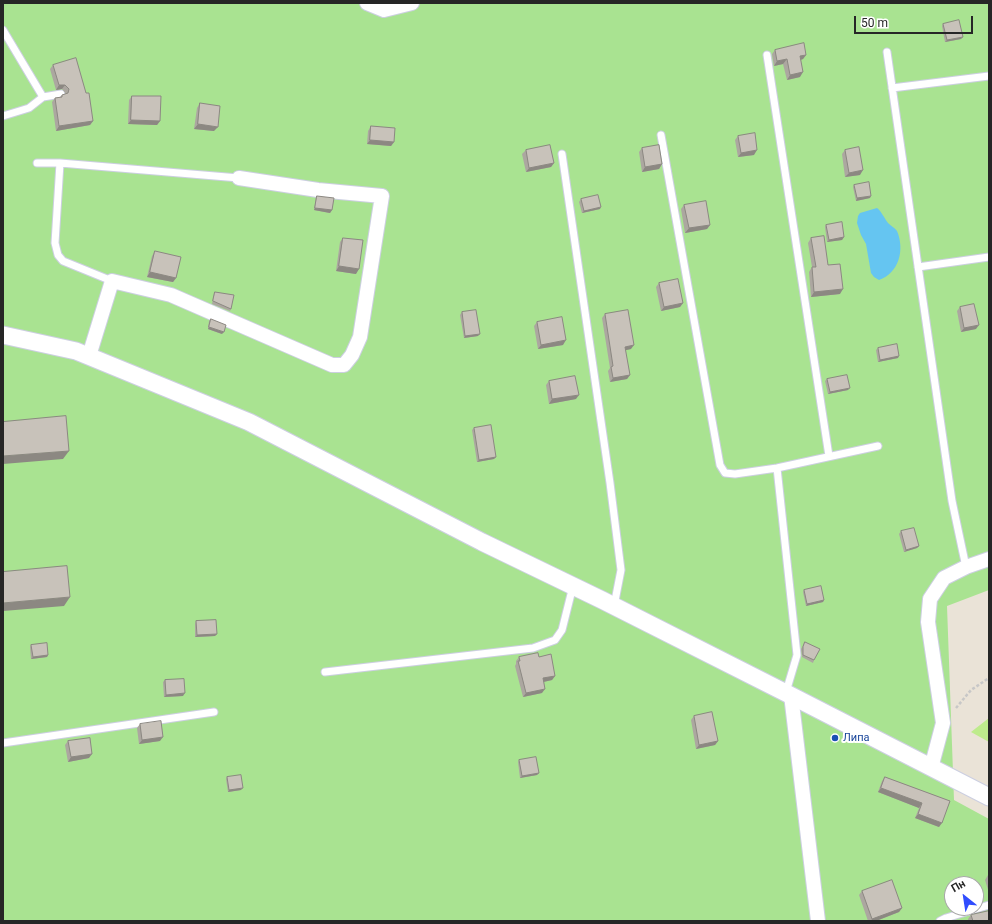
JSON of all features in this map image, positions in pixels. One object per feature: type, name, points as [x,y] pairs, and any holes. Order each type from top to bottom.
[{"type":"street","points":[[367,3],[384,10],[412,3]]},
{"type":"street","points":[[89,356],[112,281],[171,295],[332,365],[344,365],[352,355],[360,337],[382,196],[318,190],[239,178]]},
{"type":"street","points":[[3,335],[76,351],[249,422],[482,542],[614,606],[989,797]]},
{"type":"street","points":[[931,768],[943,723],[928,622],[930,600],[944,578],[966,567],[989,559]]},
{"type":"street","points":[[788,694],[818,921]]},
{"type":"lane","points":[[3,30],[43,96]]},
{"type":"lane","points":[[887,52],[952,501],[966,567]]},
{"type":"lane","points":[[767,55],[829,456]]},
{"type":"lane","points":[[892,88],[989,76]]},
{"type":"lane","points":[[3,116],[29,108],[43,96],[61,94]]},
{"type":"lane","points":[[661,135],[720,466],[725,473],[735,474],[777,468],[878,446]]},
{"type":"lane","points":[[562,154],[609,475],[621,570],[614,606]]},
{"type":"lane","points":[[37,163],[60,163],[239,178]]},
{"type":"lane","points":[[60,163],[55,243],[58,255],[63,261],[112,281]]},
{"type":"lane","points":[[918,266],[989,257]]},
{"type":"lane","points":[[777,468],[797,655],[788,694]]},
{"type":"lane","points":[[325,672],[534,648],[555,640],[562,630],[573,586]]},
{"type":"lane","points":[[3,743],[214,712]]},
{"type":"lane","points":[[940,921],[989,905]]},
{"type":"path","points":[[943,723],[971,690],[989,678]]},
{"type":"green space","points":[[3,3],[989,3],[989,590],[947,606],[954,800],[989,819],[989,921],[3,921]]},
{"type":"green space","points":[[989,718],[989,742],[971,732]]},
{"type":"water","points":[[877,208],[888,223],[897,231],[900,246],[900,253],[896,266],[886,277],[879,280],[871,273],[866,244],[857,223],[860,213]]},
{"type":"building","points":[[959,20],[963,37],[947,40],[943,24]]},
{"type":"building","points":[[804,43],[806,55],[800,56],[803,72],[790,75],[787,59],[777,61],[775,50]]},
{"type":"building","points":[[76,58],[86,93],[89,93],[93,121],[59,126],[55,98],[62,97],[62,95],[68,93],[69,89],[65,85],[59,85],[53,65]]},
{"type":"building","points":[[132,96],[161,96],[160,121],[131,120]]},
{"type":"building","points":[[200,103],[220,106],[218,127],[198,124]]},
{"type":"building","points":[[371,126],[395,128],[394,142],[370,140]]},
{"type":"building","points":[[755,133],[757,150],[741,153],[738,136]]},
{"type":"building","points":[[550,145],[554,163],[529,168],[526,150]]},
{"type":"building","points":[[659,145],[662,164],[645,167],[642,148]]},
{"type":"building","points":[[859,147],[863,170],[849,173],[845,150]]},
{"type":"building","points":[[869,182],[871,196],[857,198],[854,185]]},
{"type":"building","points":[[598,195],[601,207],[584,211],[581,199]]},
{"type":"building","points":[[317,196],[334,198],[332,210],[315,208]]},
{"type":"building","points":[[706,201],[710,225],[689,228],[684,205]]},
{"type":"building","points":[[842,222],[844,237],[829,240],[826,225]]},
{"type":"building","points":[[824,236],[828,265],[840,264],[843,289],[814,292],[812,267],[816,267],[811,238]]},
{"type":"building","points":[[343,238],[363,240],[359,269],[339,266]]},
{"type":"building","points":[[155,251],[181,257],[176,278],[150,272]]},
{"type":"building","points":[[678,279],[683,303],[664,307],[659,283]]},
{"type":"building","points":[[215,292],[234,295],[231,309],[213,301]]},
{"type":"building","points":[[974,304],[979,325],[964,328],[960,307]]},
{"type":"building","points":[[476,310],[480,334],[465,336],[462,312]]},
{"type":"building","points":[[628,310],[634,345],[625,347],[630,375],[613,378],[611,367],[613,366],[605,314]]},
{"type":"building","points":[[562,317],[566,340],[541,345],[537,322]]},
{"type":"building","points":[[211,319],[226,325],[224,332],[209,327]]},
{"type":"building","points":[[897,344],[899,356],[880,360],[878,348]]},
{"type":"building","points":[[847,375],[850,388],[830,392],[827,379]]},
{"type":"building","points":[[575,376],[579,395],[552,399],[549,381]]},
{"type":"building","points":[[66,416],[69,451],[3,456],[3,422]]},
{"type":"building","points":[[491,425],[496,457],[479,460],[474,428]]},
{"type":"building","points":[[914,528],[919,546],[906,550],[901,531]]},
{"type":"building","points":[[67,566],[70,597],[3,603],[3,572]]},
{"type":"building","points":[[821,586],[824,600],[807,604],[804,590]]},
{"type":"building","points":[[216,620],[217,634],[197,635],[196,621]]},
{"type":"building","points":[[805,642],[820,649],[814,660],[803,655],[803,647]]},
{"type":"building","points":[[47,643],[48,655],[33,657],[31,645]]},
{"type":"building","points":[[538,653],[539,657],[551,654],[555,676],[543,678],[545,689],[526,693],[518,661],[520,661],[519,657]]},
{"type":"building","points":[[184,679],[185,693],[166,695],[165,680]]},
{"type":"building","points":[[712,712],[718,741],[699,745],[694,716]]},
{"type":"building","points":[[161,721],[163,737],[142,740],[140,724]]},
{"type":"building","points":[[90,738],[92,754],[71,757],[68,741]]},
{"type":"building","points":[[536,757],[539,773],[522,776],[519,760]]},
{"type":"building","points":[[241,775],[243,788],[229,790],[227,777]]},
{"type":"building","points":[[885,777],[950,801],[942,823],[918,814],[922,803],[881,788]]},
{"type":"building","points":[[892,880],[902,908],[872,919],[862,891]]},
{"type":"building","points":[[989,911],[989,921],[973,921],[971,916],[984,916],[984,912]]},
{"type":"place","name":"Липа","points":[[835,738]]}]
